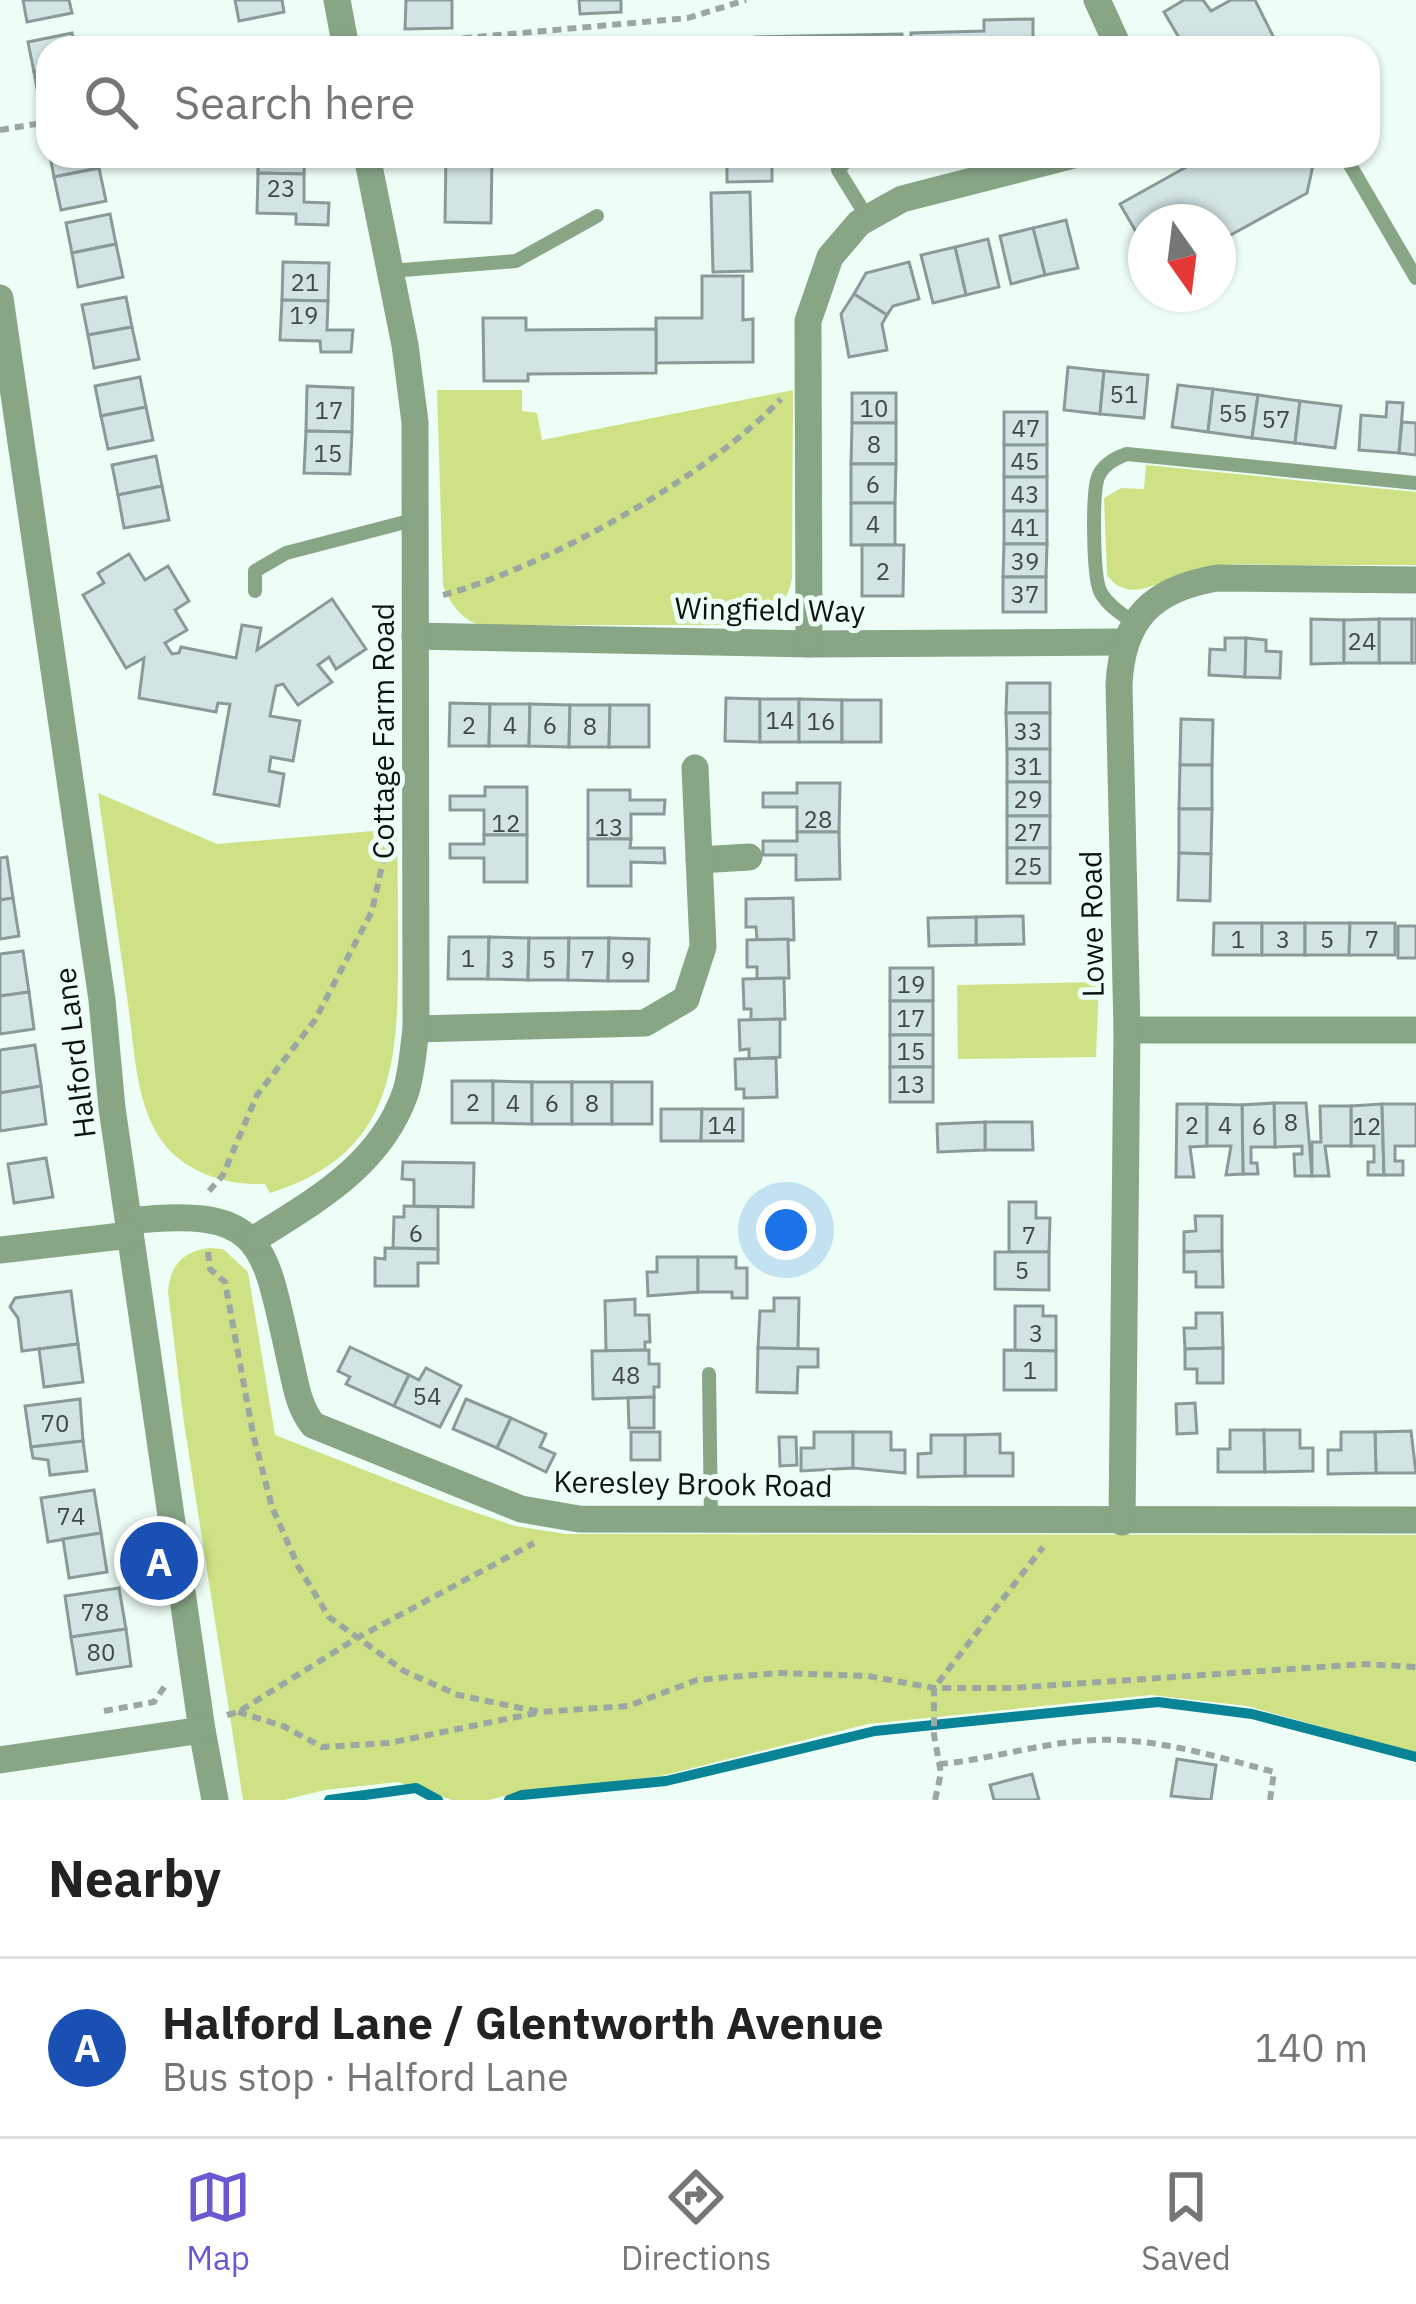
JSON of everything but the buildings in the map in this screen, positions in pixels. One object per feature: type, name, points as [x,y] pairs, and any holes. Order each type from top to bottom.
[{"type":"street","points":[[337,0],[344,36]]},
{"type":"street","points":[[1097,0],[1114,36]]},
{"type":"street","name":"Cottage Farm Road","points":[[253,1240],[344,1183],[383,1138],[406,1092],[416,1029],[415,422],[369,168]]},
{"type":"street","points":[[809,644],[808,322],[819,280],[841,242],[867,217],[980,168]]},
{"type":"street","name":"Halford Lane","points":[[0,298],[102,1000],[112,1108],[215,1800]]},
{"type":"street","points":[[1129,633],[1150,605],[1178,587],[1217,578],[1416,580]]},
{"type":"street","name":"Wingfield Way","points":[[415,636],[809,644],[1129,633]]},
{"type":"street","name":"Lowe Road","points":[[1122,1522],[1127,1030],[1119,685],[1129,633]]},
{"type":"street","points":[[416,1029],[646,1023],[686,999],[703,947],[695,768]]},
{"type":"street","points":[[699,860],[749,857]]},
{"type":"street","points":[[1127,1030],[1416,1030]]},
{"type":"street","points":[[0,1250],[206,1219],[227,1222],[253,1240]]},
{"type":"street","name":"Keresley Brook Road","points":[[253,1240],[266,1258],[300,1402],[313,1425],[521,1509],[580,1519],[1416,1520]]},
{"type":"street","points":[[0,1760],[202,1730]]},
{"type":"lane","points":[[840,168],[867,217]]},
{"type":"lane","points":[[1352,168],[1416,278]]},
{"type":"lane","points":[[390,271],[516,261],[597,216]]},
{"type":"lane","points":[[1129,633],[1098,585],[1095,493],[1100,472],[1117,457],[1127,454],[1416,483]]},
{"type":"lane","points":[[255,591],[255,571],[286,553],[416,519]]},
{"type":"lane","points":[[710,1373],[710,1519]]},
{"type":"path","points":[[488,36],[688,18],[746,0]]},
{"type":"path","points":[[0,130],[36,124]]},
{"type":"path","points":[[415,598],[438,597],[493,581],[625,512],[708,463],[808,370]]},
{"type":"path","points":[[209,1191],[223,1175],[257,1095],[314,1020],[372,911],[385,848]]},
{"type":"path","points":[[207,1242],[210,1269],[225,1282],[253,1435],[272,1507],[298,1566],[329,1617],[404,1671],[458,1695],[540,1712]]},
{"type":"path","points":[[202,1730],[357,1638],[580,1519]]},
{"type":"path","points":[[935,1800],[939,1764],[932,1713],[934,1688],[1049,1540],[1051,1522]]},
{"type":"path","points":[[238,1712],[283,1726],[322,1747],[389,1743],[540,1712],[628,1706],[697,1680],[777,1673],[868,1676],[934,1688],[1012,1688],[1365,1664],[1416,1667]]},
{"type":"path","points":[[91,1714],[154,1702],[164,1690],[170,1668]]},
{"type":"path","points":[[939,1764],[1066,1742],[1116,1740],[1184,1748],[1274,1772],[1270,1800]]},
{"type":"green space","points":[[437,390],[522,390],[522,411],[537,413],[542,440],[793,390],[792,578],[786,596],[769,615],[743,625],[472,622],[457,610],[443,586]]},
{"type":"green space","points":[[1146,465],[1416,492],[1416,565],[1221,565],[1188,571],[1151,587],[1127,589],[1107,575],[1104,498],[1121,488],[1144,489]]},
{"type":"green space","points":[[98,793],[217,844],[397,829],[397,1007],[388,1077],[378,1107],[361,1134],[339,1158],[309,1177],[270,1193],[265,1184],[217,1178],[175,1156],[155,1130],[136,1068]]},
{"type":"green space","points":[[1099,982],[1096,1057],[958,1059],[957,985]]},
{"type":"green space","points":[[210,1248],[223,1249],[248,1272],[275,1435],[515,1526],[566,1534],[1416,1535],[1416,1753],[1247,1706],[1151,1695],[868,1724],[661,1776],[489,1800],[452,1800],[398,1782],[284,1800],[243,1800],[168,1292],[179,1261]]},
{"type":"waterway","points":[[509,1800],[666,1781],[875,1731],[1158,1702],[1252,1714],[1416,1757]]},
{"type":"waterway","points":[[329,1800],[416,1788],[438,1800]]},
{"type":"place","name":"Halford Lane / Glentworth Avenue","points":[[159,1561]]}]
